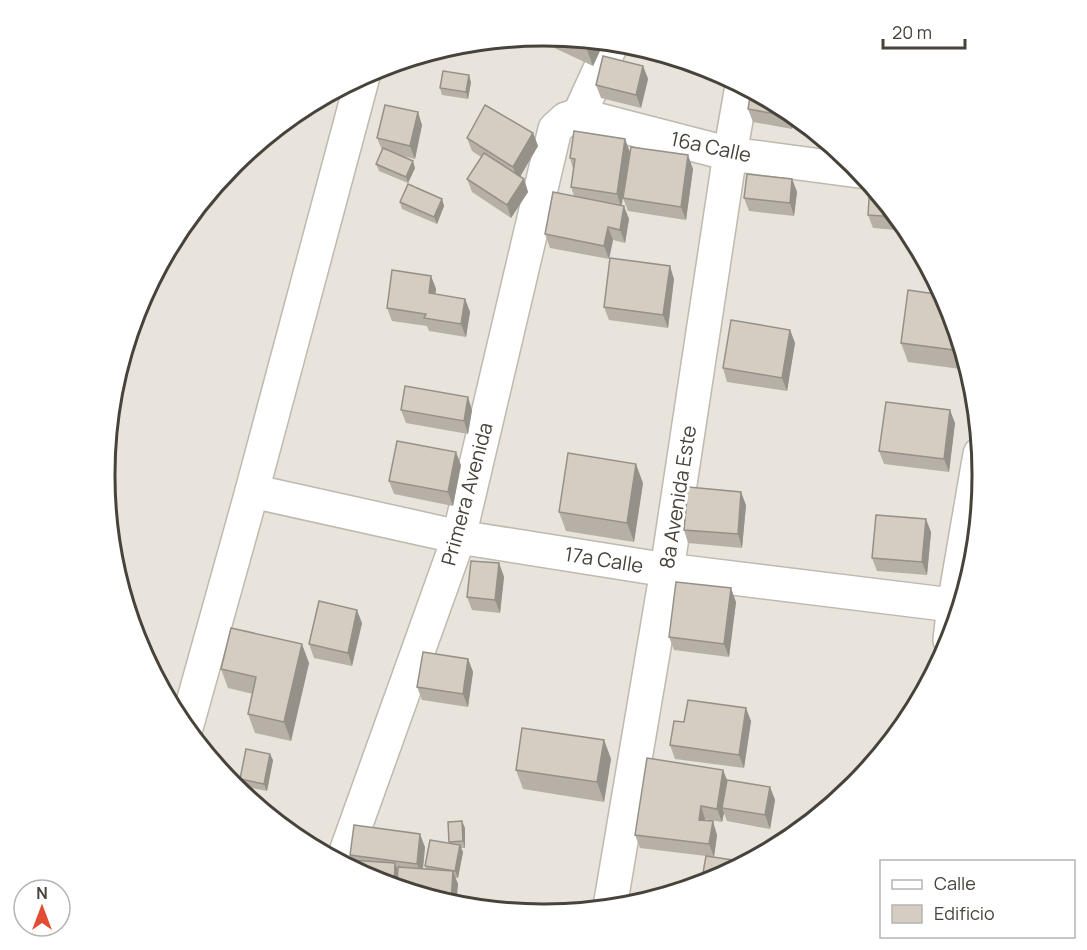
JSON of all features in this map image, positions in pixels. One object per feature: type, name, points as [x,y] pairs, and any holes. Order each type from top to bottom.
[{"type":"street","name":"Primera Avenida","points":[[345,854],[459,537],[555,129],[573,117],[608,52]]},
{"type":"street","points":[[189,716],[360,88]]},
{"type":"street","name":"8a Avenida Este","points":[[612,898],[667,570],[740,95]]},
{"type":"street","name":"16a Calle","points":[[573,117],[730,154],[843,169]]},
{"type":"street","name":"17a Calle","points":[[252,491],[459,537],[667,570],[951,605]]},
{"type":"shaded area","points":[[515,47],[572,47],[654,61],[681,69],[733,91],[758,104],[804,135],[866,192],[915,261],[928,285],[949,337],[964,391],[972,475],[971,503],[964,559],[957,586],[928,665],[900,713],[883,736],[866,758],[826,797],[782,831],[758,846],[681,881],[599,900],[544,904],[515,903],[433,889],[380,871],[329,846],[305,831],[261,797],[221,758],[187,713],[159,665],[148,639],[123,559],[115,475],[123,391],[148,311],[159,285],[187,237],[221,192],[261,153],[305,119],[329,104],[406,69],[488,50]]},
{"type":"building","points":[[603,56],[643,66],[636,95],[596,85]]},
{"type":"building","points":[[443,71],[469,75],[466,92],[440,88]]},
{"type":"building","points":[[750,100],[773,114],[748,109]]},
{"type":"building","points":[[385,105],[418,112],[410,146],[377,138]]},
{"type":"building","points":[[485,105],[533,133],[513,167],[467,138]]},
{"type":"building","points":[[574,131],[625,139],[617,194],[571,187],[575,159],[570,158]]},
{"type":"building","points":[[631,147],[688,155],[681,207],[623,198]]},
{"type":"building","points":[[383,148],[413,161],[406,177],[376,164]]},
{"type":"building","points":[[484,153],[524,179],[507,205],[467,179]]},
{"type":"building","points":[[747,174],[792,179],[790,203],[744,198]]},
{"type":"building","points":[[408,184],[442,199],[434,217],[400,202]]},
{"type":"building","points":[[553,192],[624,206],[620,230],[608,227],[604,246],[545,234]]},
{"type":"building","points":[[869,196],[885,216],[868,215]]},
{"type":"building","points":[[610,258],[670,266],[663,315],[604,307]]},
{"type":"building","points":[[392,270],[431,276],[429,293],[465,299],[461,324],[424,318],[426,314],[387,308]]},
{"type":"building","points":[[908,290],[932,293],[953,350],[901,343]]},
{"type":"building","points":[[731,320],[790,330],[782,378],[723,368]]},
{"type":"building","points":[[405,386],[468,397],[464,421],[401,410]]},
{"type":"building","points":[[886,402],[950,410],[944,459],[879,451]]},
{"type":"building","points":[[397,441],[456,452],[448,492],[389,481]]},
{"type":"building","points":[[568,453],[636,464],[627,523],[559,512]]},
{"type":"building","points":[[688,487],[741,492],[738,534],[684,530]]},
{"type":"building","points":[[876,515],[926,519],[922,562],[872,558]]},
{"type":"building","points":[[471,561],[499,563],[495,600],[467,597]]},
{"type":"building","points":[[676,582],[731,588],[724,644],[669,637]]},
{"type":"building","points":[[319,601],[357,610],[348,653],[309,644]]},
{"type":"building","points":[[231,628],[302,644],[284,722],[248,714],[256,677],[221,669]]},
{"type":"building","points":[[423,652],[468,659],[463,694],[417,687]]},
{"type":"building","points":[[688,700],[746,708],[739,755],[670,745],[674,721],[684,722]]},
{"type":"building","points":[[522,728],[604,740],[597,782],[516,770]]},
{"type":"building","points":[[246,749],[270,754],[264,784],[240,777]]},
{"type":"building","points":[[647,758],[723,770],[717,809],[701,806],[699,820],[713,821],[709,844],[635,835]]},
{"type":"building","points":[[727,780],[770,787],[765,815],[722,808]]},
{"type":"building","points":[[462,821],[463,841],[449,842],[448,822]]},
{"type":"building","points":[[354,825],[420,834],[417,864],[350,855]]},
{"type":"building","points":[[430,840],[460,845],[455,871],[425,866]]},
{"type":"building","points":[[706,856],[731,860],[707,871],[703,873]]},
{"type":"building","points":[[357,860],[395,863],[394,877]]},
{"type":"building","points":[[398,867],[453,871],[452,893],[433,889],[397,878]]}]
